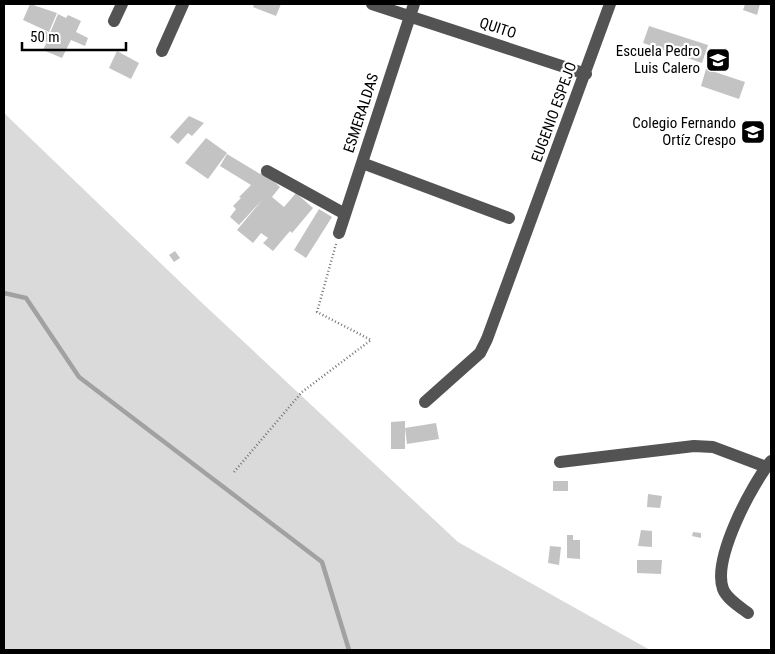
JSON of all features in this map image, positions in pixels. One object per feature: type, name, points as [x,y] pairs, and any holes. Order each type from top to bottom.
[{"type":"street","points":[[114,21],[122,4]]},
{"type":"street","points":[[162,51],[183,4]]},
{"type":"street","name":"QUITO","points":[[372,4],[586,74]]},
{"type":"street","name":"ESMERALDAS","points":[[339,233],[414,4]]},
{"type":"street","name":"EUGENIO ESPEJO","points":[[425,402],[480,353],[586,74],[610,4]]},
{"type":"street","points":[[362,163],[509,218]]},
{"type":"street","points":[[267,171],[345,214]]},
{"type":"street","points":[[560,462],[694,446],[720,449],[769,464],[736,522],[727,547],[722,577],[724,589],[734,602],[748,613]]},
{"type":"path","points":[[234,472],[302,392],[371,340],[317,312],[339,233]]},
{"type":"shaded area","points":[[4,113],[200,301],[458,542],[650,650],[4,650]]},
{"type":"building","points":[[30,4],[57,13],[49,32],[23,20]]},
{"type":"building","points":[[254,4],[281,4],[276,16],[253,7]]},
{"type":"building","points":[[745,4],[760,4],[757,15],[743,10]]},
{"type":"building","points":[[58,14],[66,18],[68,15],[81,21],[76,32],[88,38],[85,46],[71,40],[62,58],[43,50],[47,42],[41,39],[45,31],[50,33]]},
{"type":"building","points":[[649,26],[708,45],[702,63],[643,43]]},
{"type":"building","points":[[117,51],[139,63],[131,79],[109,68]]},
{"type":"building","points":[[706,69],[745,82],[739,99],[701,86]]},
{"type":"building","points":[[189,116],[204,123],[192,136],[188,133],[178,144],[170,137]]},
{"type":"building","points":[[206,138],[227,153],[208,179],[185,163]]},
{"type":"building","points":[[227,154],[260,174],[263,171],[280,187],[272,197],[284,207],[296,193],[313,208],[292,233],[290,231],[273,251],[263,243],[268,238],[261,233],[253,243],[237,230],[263,199],[239,225],[230,217],[236,209],[233,206],[251,185],[220,166]]},
{"type":"building","points":[[319,209],[332,217],[306,258],[294,250]]},
{"type":"building","points":[[175,251],[180,258],[174,262],[169,255]]},
{"type":"building","points":[[405,421],[405,449],[391,449],[391,422]]},
{"type":"building","points":[[436,423],[439,439],[407,444],[405,428]]},
{"type":"building","points":[[553,481],[568,481],[568,491],[553,491]]},
{"type":"building","points":[[648,494],[662,496],[660,508],[647,507]]},
{"type":"building","points":[[641,530],[652,531],[652,547],[638,546]]},
{"type":"building","points":[[693,532],[701,533],[701,538],[692,536]]},
{"type":"building","points":[[567,535],[573,535],[573,540],[580,540],[580,559],[567,558]]},
{"type":"building","points":[[550,546],[561,547],[559,565],[548,563]]},
{"type":"building","points":[[637,560],[662,560],[661,574],[637,573]]},
{"type":"waterway","points":[[4,293],[26,298],[79,377],[322,562],[349,650]]},
{"type":"place","name":"Escuela Pedro Luis Calero","points":[[718,60]]},
{"type":"place","name":"Colegio Fernando Ortíz Crespo","points":[[753,132]]}]
